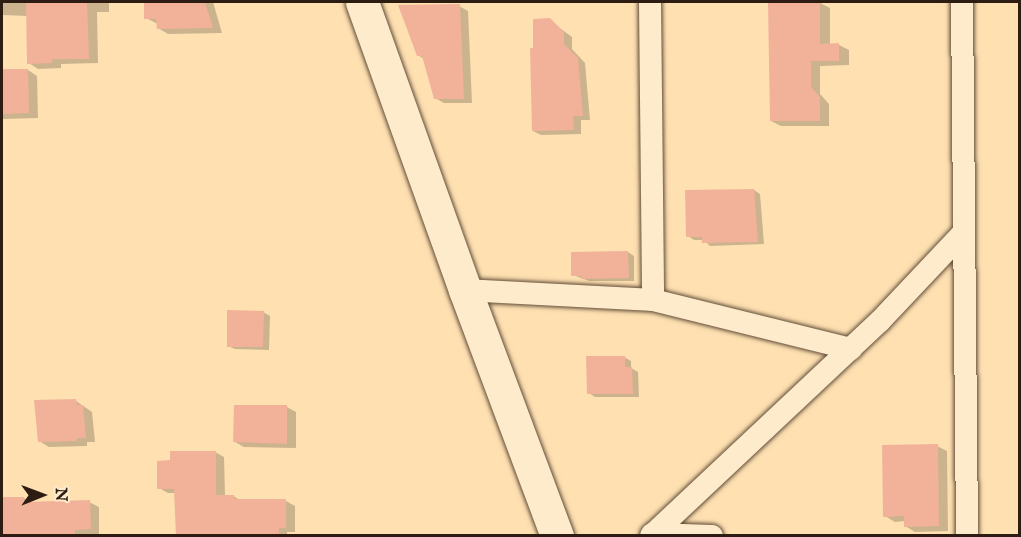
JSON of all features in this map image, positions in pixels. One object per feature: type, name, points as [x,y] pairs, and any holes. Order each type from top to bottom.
[{"type":"street","points":[[362,2],[465,290],[557,536]]},
{"type":"street","points":[[650,2],[653,300]]},
{"type":"street","points":[[962,2],[967,536]]},
{"type":"street","points":[[652,535],[851,349],[963,233]]},
{"type":"street","points":[[465,290],[653,300],[851,349]]},
{"type":"street","points":[[652,535],[712,536]]},
{"type":"building","points":[[26,2],[87,2],[89,59],[52,59],[52,63],[27,64]]},
{"type":"building","points":[[144,2],[205,2],[213,28],[157,29],[156,19],[144,19]]},
{"type":"building","points":[[768,2],[820,2],[820,44],[839,43],[839,61],[811,61],[811,87],[820,97],[820,121],[770,121]]},
{"type":"building","points":[[460,4],[464,99],[434,99],[422,56],[417,56],[398,5]]},
{"type":"building","points":[[550,18],[564,32],[564,44],[578,58],[583,116],[573,116],[574,130],[532,131],[530,48],[533,48],[533,19]]},
{"type":"building","points":[[2,69],[28,69],[29,113],[2,114]]},
{"type":"building","points":[[754,189],[758,242],[702,243],[702,237],[686,237],[685,190]]},
{"type":"building","points":[[628,251],[629,278],[581,279],[581,276],[571,276],[571,252]]},
{"type":"building","points":[[227,310],[264,311],[263,347],[227,347]]},
{"type":"building","points":[[586,356],[625,356],[625,367],[632,367],[633,394],[587,394]]},
{"type":"building","points":[[76,399],[77,405],[83,405],[86,438],[77,438],[77,441],[38,442],[34,400]]},
{"type":"building","points":[[234,405],[287,405],[287,444],[233,442]]},
{"type":"building","points":[[938,444],[939,526],[904,527],[904,516],[883,517],[882,445]]},
{"type":"building","points":[[170,451],[216,451],[216,495],[234,495],[234,499],[286,499],[286,528],[279,528],[279,536],[176,536],[174,489],[157,489],[157,461],[170,460]]},
{"type":"building","points":[[2,497],[24,497],[24,502],[90,500],[91,529],[75,530],[75,536],[2,536]]}]
